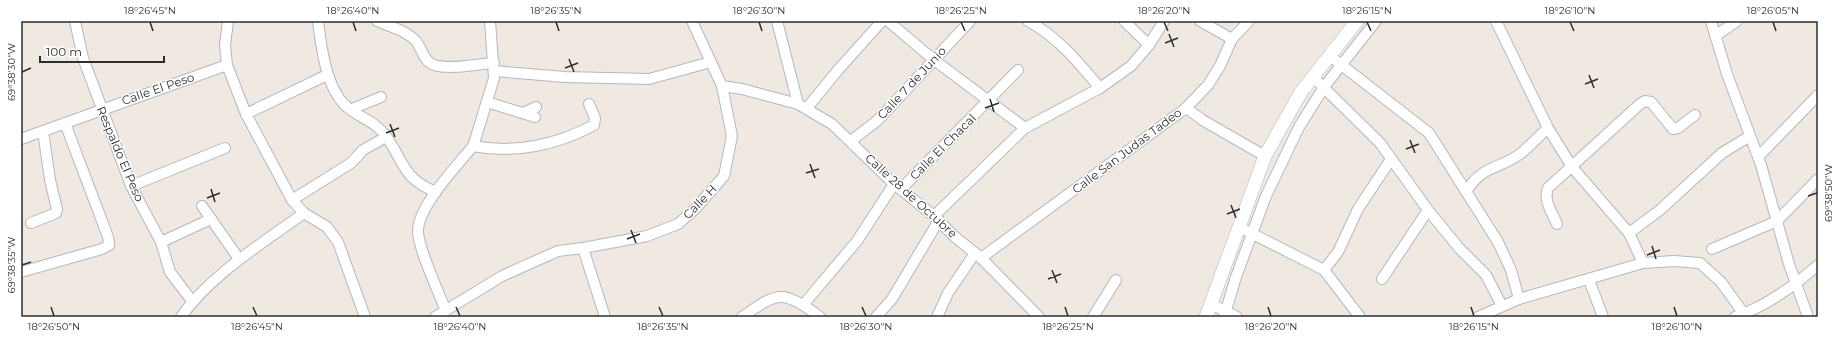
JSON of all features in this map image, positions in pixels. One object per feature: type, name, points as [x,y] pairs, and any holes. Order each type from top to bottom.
[{"type":"street","name":"Respaldo El Peso","points":[[75,21],[83,58],[131,186],[161,242],[170,272],[192,301]]},
{"type":"street","points":[[228,21],[226,44],[227,65],[246,114],[292,200],[304,213],[327,227],[334,235],[338,242],[365,317]]},
{"type":"street","points":[[318,21],[327,74],[342,101],[376,124],[386,137],[403,167],[414,180],[422,186],[436,192]]},
{"type":"street","points":[[377,21],[407,34],[416,42],[428,62],[444,67],[494,67],[565,77],[649,79],[711,62]]},
{"type":"street","points":[[446,311],[420,245],[417,230],[420,217],[436,192],[472,146],[494,78],[490,21]]},
{"type":"street","name":"Calle H","points":[[435,317],[509,273],[558,251],[647,236],[678,224],[695,209],[724,176],[732,136],[722,86],[692,21]]},
{"type":"street","points":[[777,21],[802,106],[838,70],[882,21]]},
{"type":"street","points":[[888,21],[934,60],[1025,128]]},
{"type":"street","name":"Calle 7 de Junio","points":[[852,141],[878,120],[970,21]]},
{"type":"street","points":[[1028,21],[1054,37],[1100,88]]},
{"type":"street","points":[[1124,21],[1148,45]]},
{"type":"street","points":[[876,317],[892,299],[936,218],[1025,128],[1100,88],[1131,66],[1148,45],[1164,21]]},
{"type":"street","points":[[1200,21],[1232,40]]},
{"type":"street","name":"Calle San Judas Tadeo","points":[[937,317],[948,293],[978,255],[1186,108],[1208,84],[1220,66],[1232,40],[1249,21]]},
{"type":"street","points":[[1206,317],[1264,157],[1301,92],[1357,21]]},
{"type":"street","points":[[1225,314],[1236,278],[1278,167],[1298,127],[1324,87],[1376,21]]},
{"type":"street","points":[[1496,21],[1548,128],[1572,167],[1630,233],[1643,263]]},
{"type":"street","points":[[1711,21],[1727,74],[1758,157],[1796,285],[1808,317]]},
{"type":"street","points":[[1715,36],[1738,21]]},
{"type":"street","points":[[1330,56],[1429,133],[1501,249],[1511,270],[1519,299]]},
{"type":"street","name":"Calle El Peso","points":[[21,139],[227,65]]},
{"type":"street","name":"Calle El Chacal","points":[[803,305],[857,241],[897,187],[989,101],[1018,70]]},
{"type":"street","points":[[246,114],[327,74]]},
{"type":"street","points":[[1313,76],[1380,143],[1428,210],[1459,248],[1486,275],[1502,306]]},
{"type":"street","name":"Calle 28 de Octubre","points":[[722,86],[742,89],[802,106],[832,124],[852,141],[897,187],[936,218],[978,255],[1039,317]]},
{"type":"street","points":[[1758,157],[1818,95]]},
{"type":"street","points":[[352,109],[380,97]]},
{"type":"street","points":[[1557,224],[1546,200],[1548,188],[1646,101],[1652,102],[1673,129],[1678,128],[1695,115]]},
{"type":"street","points":[[487,102],[523,113],[536,112]]},
{"type":"street","points":[[472,146],[508,149],[547,144],[594,125],[595,118],[588,104]]},
{"type":"street","points":[[1186,108],[1204,121],[1278,167]]},
{"type":"street","points":[[21,272],[102,249],[109,245],[108,237],[66,123]]},
{"type":"street","points":[[1466,192],[1472,181],[1482,172],[1521,154],[1548,128]]},
{"type":"street","points":[[31,223],[56,213],[58,209],[50,180],[43,131]]},
{"type":"street","points":[[1630,233],[1660,210],[1722,153],[1750,136]]},
{"type":"street","points":[[292,200],[346,166],[363,150],[386,137]]},
{"type":"street","points":[[131,186],[225,148]]},
{"type":"street","points":[[1324,270],[1338,252],[1358,209],[1391,159]]},
{"type":"street","points":[[1712,249],[1777,221],[1818,179]]},
{"type":"street","points":[[202,206],[239,259]]},
{"type":"street","points":[[1382,278],[1428,210]]},
{"type":"street","points":[[181,317],[192,301],[239,259],[304,213]]},
{"type":"street","points":[[161,242],[211,219]]},
{"type":"street","points":[[1239,227],[1324,270],[1360,317]]},
{"type":"street","points":[[583,248],[605,317]]},
{"type":"street","points":[[1478,317],[1519,299],[1589,280],[1643,263],[1674,260],[1700,263],[1721,282],[1740,316],[1758,308],[1796,285],[1818,265]]},
{"type":"street","points":[[1092,317],[1116,280]]},
{"type":"street","points":[[1589,280],[1603,317]]},
{"type":"street","points":[[742,317],[773,299],[782,297],[803,305],[820,317]]},
{"type":"street","points":[[1211,304],[1225,314],[1237,317]]}]
